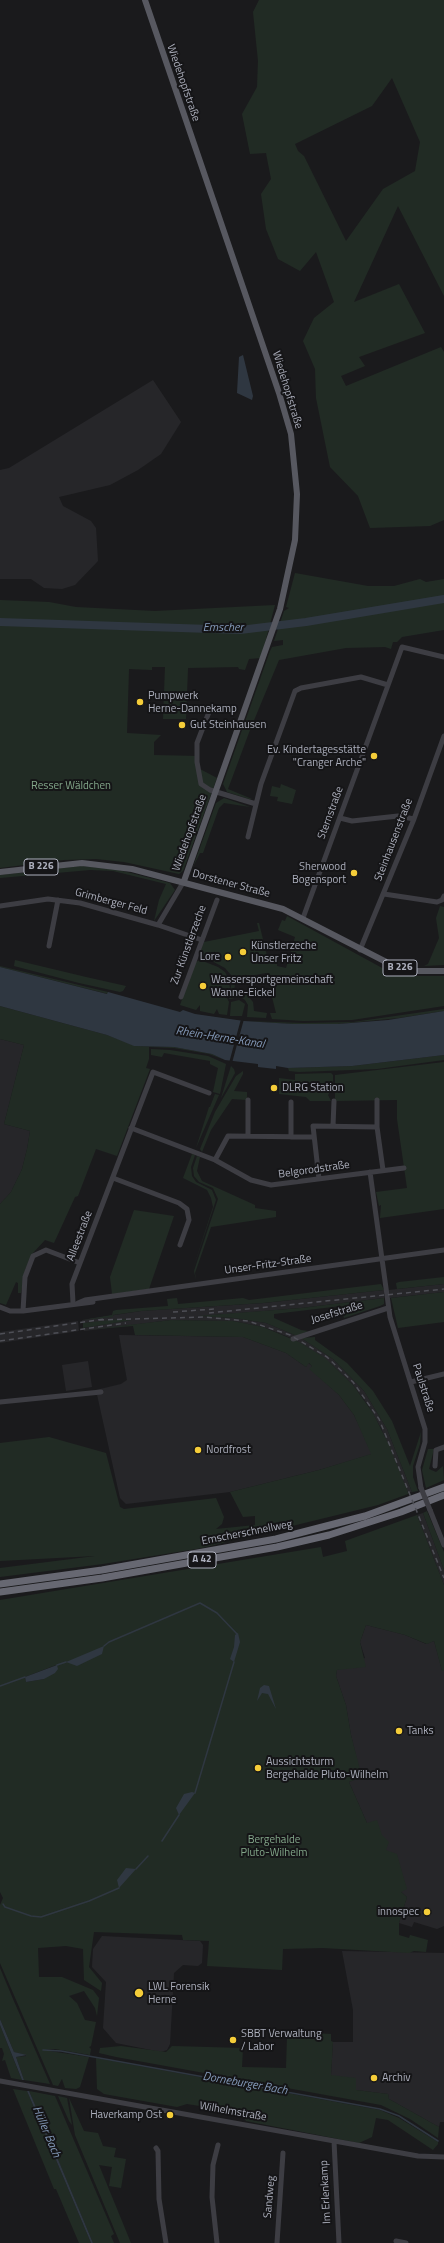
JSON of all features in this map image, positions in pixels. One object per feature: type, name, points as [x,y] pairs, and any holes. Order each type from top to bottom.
[{"type":"highway","name":"Emscherschnellweg","points":[[0,1584],[102,1570],[276,1539],[366,1516],[444,1487]]},
{"type":"highway","name":"Emscherschnellweg","points":[[0,1592],[102,1578],[276,1547],[329,1535],[402,1512],[444,1495]]},
{"type":"main road","name":"Wiedehopfstraße","points":[[145,0],[279,393],[291,434],[296,480],[297,522],[291,568],[278,617],[184,881]]},
{"type":"main road","name":"Dorstener Straße","points":[[0,872],[73,863],[91,863],[122,867],[184,881],[262,902],[303,918],[388,965],[403,969],[444,971]]},
{"type":"street","name":"Sternstraße","points":[[303,918],[402,647],[444,658]]},
{"type":"street","points":[[248,837],[256,804],[297,690],[361,677],[388,685]]},
{"type":"street","name":"Wiedehopfstraße","points":[[209,712],[198,738],[197,762],[201,784],[205,788],[216,792]]},
{"type":"street","name":"Steinhausenstraße","points":[[360,950],[414,819],[444,736]]},
{"type":"street","points":[[216,792],[256,804]]},
{"type":"street","points":[[340,818],[352,821],[398,816],[414,819]]},
{"type":"street","name":"Grimberger Feld","points":[[158,925],[184,881]]},
{"type":"street","points":[[384,894],[437,902],[442,900],[444,896]]},
{"type":"street","name":"Grimberger Feld","points":[[49,946],[58,900]]},
{"type":"street","name":"Grimberger Feld","points":[[0,906],[58,900],[92,905],[202,940]]},
{"type":"street","name":"Zur Künstlerzeche","points":[[181,997],[217,900]]},
{"type":"street","name":"Alleestraße","points":[[76,1303],[72,1284],[153,1072],[209,1093]]},
{"type":"street","points":[[248,1100],[248,1136]]},
{"type":"street","points":[[377,1100],[377,1127],[383,1170]]},
{"type":"street","points":[[333,1126],[334,1101]]},
{"type":"street","points":[[291,1102],[291,1137]]},
{"type":"street","points":[[319,1179],[313,1137],[313,1126],[377,1127]]},
{"type":"street","name":"Belgorodstraße","points":[[131,1128],[215,1160],[251,1180],[264,1184],[277,1185],[404,1168]]},
{"type":"street","points":[[215,1160],[227,1137],[313,1137]]},
{"type":"street","points":[[370,1172],[383,1258]]},
{"type":"street","points":[[113,1178],[180,1203],[187,1209],[189,1220],[180,1245]]},
{"type":"street","points":[[23,1311],[25,1276],[33,1256],[46,1250],[80,1263]]},
{"type":"street","name":"Unser-Fritz-Straße","points":[[0,1307],[10,1310],[23,1311],[76,1303],[86,1304],[96,1300],[444,1250]]},
{"type":"street","name":"Paulstraße","points":[[383,1258],[388,1308],[425,1429],[425,1442],[418,1467],[421,1488],[444,1545]]},
{"type":"street","name":"Josefstraße","points":[[293,1339],[388,1308]]},
{"type":"street","points":[[410,1382],[444,1374]]},
{"type":"street","points":[[0,1402],[100,1392]]},
{"type":"street","points":[[435,1466],[436,1450],[444,1447]]},
{"type":"street","name":"Wilhelmstraße","points":[[0,2081],[418,2156],[444,2157]]},
{"type":"street","name":"Im Erlenkamp","points":[[334,2141],[339,2243]]},
{"type":"street","points":[[217,2243],[212,2190],[213,2165],[218,2145]]},
{"type":"street","points":[[156,2148],[158,2151],[159,2198],[166,2243]]},
{"type":"street","name":"Sandweg","points":[[277,2243],[282,2153]]},
{"type":"street","points":[[396,2242],[406,2243]]},
{"type":"shaded area","points":[[153,380],[181,422],[161,454],[138,470],[110,485],[59,497],[63,506],[91,521],[96,528],[98,561],[75,585],[62,589],[44,588],[31,579],[0,579],[0,470],[9,468]]},
{"type":"shaded area","points":[[0,1039],[24,1045],[4,1124],[30,1131],[22,1169],[11,1192],[0,1204]]},
{"type":"shaded area","points":[[444,1284],[444,1292],[390,1298],[389,1290]]},
{"type":"shaded area","points":[[384,1290],[384,1298],[301,1308],[202,1316],[234,1318],[266,1323],[297,1336],[291,1338],[263,1327],[233,1321],[171,1320],[84,1331],[83,1328],[130,1320],[83,1323],[82,1320],[141,1311],[264,1303]]},
{"type":"shaded area","points":[[78,1321],[79,1331],[0,1343],[0,1332]]},
{"type":"shaded area","points":[[119,1335],[243,1337],[286,1353],[306,1367],[308,1363],[312,1366],[310,1369],[339,1395],[354,1415],[372,1454],[319,1470],[230,1492],[126,1504],[120,1498],[96,1390],[121,1384],[127,1380]]},
{"type":"shaded area","points":[[301,1338],[333,1359],[364,1391],[387,1429],[412,1492],[408,1493],[381,1428],[368,1405],[353,1385],[330,1363],[295,1340]]},
{"type":"shaded area","points":[[88,1361],[92,1387],[66,1391],[62,1365]]},
{"type":"shaded area","points":[[423,1513],[444,1570],[444,1585],[417,1515]]},
{"type":"shaded area","points":[[366,1625],[405,1635],[426,1644],[434,1641],[442,1670],[444,1670],[444,1926],[437,1929],[414,1922],[412,1927],[399,1923],[407,1897],[401,1892],[385,1850],[367,1823],[349,1782],[361,1777],[351,1735],[346,1705],[336,1676],[337,1670],[365,1658],[360,1642]]},
{"type":"shaded area","name":"LWL Forensik Herne","points":[[102,1936],[200,1941],[203,1945],[202,1963],[198,1966],[183,1965],[174,1973],[170,2044],[167,2050],[161,2052],[116,2043],[103,2028],[106,1982],[92,1967],[93,1949]]},
{"type":"shaded area","points":[[342,1951],[444,1953],[444,2122],[440,2122],[439,2127],[389,2099],[388,2094],[356,2090],[331,2075],[333,2042],[353,2042],[353,2010]]},
{"type":"green space","points":[[259,0],[444,0],[444,296],[398,206],[354,302],[399,284],[425,333],[359,357],[365,366],[341,376],[346,386],[441,347],[444,352],[444,520],[430,526],[370,528],[358,496],[330,467],[316,398],[315,369],[303,341],[314,318],[334,302],[316,252],[300,271],[278,259],[266,229],[261,194],[271,179],[266,153],[250,154],[242,114],[257,87],[258,61],[253,12]],"holes":[[[392,78],[420,142],[415,171],[383,189],[346,241],[304,156],[298,151],[295,144],[372,106]]]},
{"type":"green space","points":[[295,573],[368,586],[394,586],[420,579],[426,582],[444,579],[444,630],[402,637],[397,642],[393,642],[391,649],[385,647],[346,648],[279,660],[250,730],[228,789],[252,799],[249,799],[227,792],[223,784],[270,651],[272,647],[283,645],[283,640],[274,641],[284,611],[289,608],[286,607]]},
{"type":"green space","name":"Resser Wäldchen","points":[[0,600],[49,602],[76,607],[155,611],[275,605],[261,658],[249,659],[245,670],[239,669],[238,667],[188,668],[186,719],[163,719],[165,667],[152,667],[152,670],[129,669],[127,733],[161,735],[154,742],[154,755],[198,756],[200,769],[217,778],[183,871],[179,874],[124,862],[96,859],[64,860],[0,868]]},
{"type":"green space","points":[[281,784],[296,790],[292,804],[277,801],[278,797],[270,796],[272,786],[280,788]]},
{"type":"green space","points":[[224,798],[250,807],[224,803],[219,808],[203,853],[200,853],[193,867],[216,803]]},
{"type":"green space","points":[[82,866],[119,870],[170,883],[175,890],[154,921],[159,900],[166,884],[113,871],[90,870],[0,878],[0,875]]},
{"type":"green space","points":[[440,906],[444,907],[444,965],[424,966],[428,964],[439,938],[436,918]]},
{"type":"green space","points":[[287,916],[384,969],[409,976],[444,976],[444,1006],[352,1020],[303,1021],[272,1019],[270,1013],[276,1013],[266,973],[244,977],[238,983],[225,968],[199,954],[204,942],[259,931],[257,923],[259,923],[268,960],[273,959],[277,961],[277,966],[286,968],[295,937],[278,930],[282,920],[285,921]]},
{"type":"green space","points":[[15,960],[126,986],[123,991],[120,992],[79,983],[14,966]]},
{"type":"green space","points":[[200,960],[218,967],[225,972],[228,978],[230,988],[226,996],[229,1002],[227,1015],[219,1014],[217,1009],[214,1014],[200,1011],[200,1005],[196,1010],[180,1005],[196,962]]},
{"type":"green space","points":[[0,967],[108,992],[108,994]]},
{"type":"green space","points":[[232,980],[235,986],[232,995],[240,993],[247,995],[253,1002],[254,1011],[267,1013],[266,1018],[247,1017],[248,1005],[245,1000],[241,997],[229,999]]},
{"type":"green space","points":[[239,1000],[245,1004],[242,1016],[230,1016],[231,1002]]},
{"type":"green space","points":[[0,1006],[107,1035],[136,1046],[174,1047],[212,1054],[225,1060],[209,1054],[174,1048],[149,1047],[149,1059],[146,1068],[150,1069],[117,1156],[96,1149],[78,1196],[75,1197],[54,1243],[45,1240],[33,1253],[25,1270],[21,1293],[18,1293],[18,1283],[16,1282],[6,1305],[0,1303],[0,1204],[11,1192],[22,1169],[30,1131],[4,1124],[24,1045],[0,1039]]},
{"type":"green space","points":[[444,1009],[444,1011],[399,1018],[338,1024],[293,1024],[244,1021],[303,1023],[353,1022]]},
{"type":"green space","points":[[151,1049],[170,1050],[208,1056],[226,1064],[220,1094],[213,1092],[218,1068],[210,1064],[210,1061],[164,1053],[162,1057],[151,1055]]},
{"type":"green space","points":[[444,1055],[444,1060],[377,1069],[299,1072],[289,1071],[288,1068],[352,1066]]},
{"type":"green space","points":[[444,1062],[444,1209],[380,1218],[381,1205],[379,1206],[376,1192],[407,1188],[397,1119],[397,1100],[335,1101],[335,1075]]},
{"type":"green space","points":[[231,1066],[235,1073],[221,1098]]},
{"type":"green space","points":[[243,1071],[243,1074],[234,1091],[247,1092],[247,1100],[232,1099],[211,1130],[202,1152],[200,1149],[215,1112],[236,1076]]},
{"type":"green space","points":[[331,1073],[333,1075],[333,1091],[328,1089],[330,1092],[328,1095],[331,1101],[310,1101],[306,1097],[279,1094],[279,1078],[295,1080],[295,1074]]},
{"type":"green space","points":[[215,1094],[219,1095],[196,1148],[209,1107]]},
{"type":"green space","points":[[192,1154],[195,1155],[191,1167],[192,1176],[196,1182],[212,1190],[216,1200],[192,1272],[213,1207],[207,1190],[183,1178]]},
{"type":"green space","points":[[197,1156],[200,1157],[197,1171],[202,1181],[255,1205],[255,1208],[276,1211],[276,1217],[211,1227],[195,1273],[196,1280],[194,1271],[218,1199],[213,1188],[199,1182],[194,1176],[193,1168]]},
{"type":"green space","points":[[134,1210],[174,1216],[149,1289],[112,1294],[110,1277]]},
{"type":"green space","points":[[444,1277],[444,1284],[397,1289],[396,1283],[399,1282]]},
{"type":"green space","points":[[381,1284],[384,1290],[263,1303],[141,1311],[113,1315],[113,1317],[82,1320],[112,1315],[113,1311],[116,1310],[168,1306],[167,1299],[177,1298],[178,1304],[243,1298],[249,1300]]},
{"type":"green space","points":[[444,1292],[444,1322],[398,1328],[391,1298]]},
{"type":"green space","points":[[384,1298],[384,1304],[380,1306],[344,1318],[341,1306],[274,1314],[274,1318],[301,1330],[308,1331],[297,1336],[266,1323],[234,1318],[197,1316],[301,1308]]},
{"type":"green space","points":[[121,1319],[132,1320],[83,1328],[83,1323]]},
{"type":"green space","points":[[171,1320],[233,1321],[263,1327],[299,1342],[325,1358],[353,1385],[373,1413],[389,1445],[409,1495],[408,1494],[378,1505],[202,1548],[103,1564],[0,1577],[0,1568],[95,1556],[0,1561],[0,1443],[49,1437],[106,1453],[120,1507],[124,1509],[216,1498],[224,1517],[222,1524],[216,1529],[255,1525],[255,1516],[243,1517],[230,1492],[319,1470],[371,1454],[354,1415],[339,1395],[309,1369],[312,1366],[309,1363],[306,1367],[286,1353],[243,1337],[135,1335],[133,1326],[86,1330]]},
{"type":"green space","points":[[315,1337],[315,1340],[347,1363],[373,1391],[392,1421],[410,1466],[421,1432],[420,1444],[413,1466],[413,1477],[418,1491],[412,1492],[387,1429],[364,1391],[333,1359],[301,1338]]},
{"type":"green space","points":[[428,1449],[434,1449],[429,1469],[436,1472],[443,1466],[444,1480],[426,1488],[422,1470]]},
{"type":"green space","points":[[427,1511],[444,1552],[444,1570],[423,1513]]},
{"type":"green space","name":"Bergehalde Pluto-Wilhelm","points":[[417,1515],[444,1585],[444,1670],[442,1671],[434,1641],[427,1644],[405,1635],[366,1625],[360,1642],[366,1667],[337,1670],[336,1676],[346,1705],[351,1735],[362,1777],[349,1782],[367,1823],[377,1820],[382,1835],[389,1842],[386,1850],[397,1854],[407,1889],[401,1892],[407,1897],[399,1923],[399,1935],[409,1938],[410,1935],[428,1940],[426,1952],[414,1951],[409,1953],[323,1948],[283,1949],[282,1970],[207,1966],[209,1941],[183,1940],[182,1935],[94,1932],[89,1967],[102,1983],[101,1991],[84,1980],[83,1949],[66,1946],[38,1948],[39,1977],[62,1977],[93,1990],[99,1998],[97,2016],[95,2008],[84,1991],[69,1996],[77,2003],[85,2020],[96,2022],[91,2046],[89,2047],[91,2049],[90,2055],[55,2049],[43,2050],[89,2057],[80,2087],[76,2089],[65,2088],[62,2079],[58,2086],[53,2085],[0,1963],[0,1905],[3,1898],[0,1892],[0,1600],[321,1547],[323,1557],[347,1551],[345,1541]],"holes":[[[56,1665],[44,1679],[26,1682],[25,1677]]]},
{"type":"green space","points":[[0,1968],[50,2084],[24,2080],[16,2057],[26,2055],[14,2052],[0,2019]]},
{"type":"green space","points":[[0,2025],[22,2080],[11,2078],[5,2060],[2,2061],[4,2054],[2,2048],[0,2048]]},
{"type":"green space","points":[[291,2032],[331,2034],[331,2041],[333,2042],[331,2075],[356,2078],[356,2090],[388,2094],[389,2099],[439,2127],[438,2138],[410,2119],[381,2105],[99,2053],[100,2048],[121,2046],[166,2052],[172,2046],[243,2048],[242,2067],[286,2068],[287,2037],[291,2038]]},
{"type":"green space","points":[[96,2058],[380,2110],[399,2118],[438,2142],[438,2144],[433,2150],[388,2120],[376,2118],[372,2137],[359,2143],[246,2121],[241,2113],[232,2111],[187,2104],[177,2107],[104,2094],[97,2089]]},
{"type":"green space","points":[[13,2089],[27,2091],[91,2243],[79,2243],[56,2189],[54,2189]]},
{"type":"green space","points":[[29,2091],[55,2096],[114,2234],[111,2236],[114,2243],[93,2243]]},
{"type":"green space","points":[[58,2096],[67,2098],[72,2125],[69,2121]]},
{"type":"green space","points":[[69,2098],[84,2131],[98,2133],[103,2146],[116,2148],[114,2157],[126,2159],[121,2188],[109,2186],[112,2167],[99,2165],[131,2243],[120,2243],[75,2135]]},
{"type":"water","points":[[243,355],[253,396],[252,400],[237,393],[239,357]]},
{"type":"water","name":"Rhein-Herne-Kanal","points":[[0,967],[107,994],[108,992],[180,1012],[183,1010],[195,1014],[244,1021],[293,1024],[338,1024],[388,1020],[444,1011],[444,1055],[352,1066],[288,1068],[276,1066],[276,1069],[258,1067],[258,1064],[225,1060],[212,1054],[174,1047],[134,1046],[107,1035],[0,1006]]},
{"type":"water","points":[[238,1633],[240,1642],[234,1662],[230,1659],[234,1647],[235,1635]]},
{"type":"water","points":[[104,1646],[102,1654],[77,1666],[66,1662]]},
{"type":"water","points":[[57,1665],[58,1669],[55,1673],[44,1679],[26,1682],[25,1677]]},
{"type":"water","points":[[264,1685],[269,1686],[276,1709],[268,1694],[262,1693],[257,1701],[260,1688]]},
{"type":"water","points":[[192,1792],[195,1793],[179,1815],[176,1808],[184,1794]]},
{"type":"water","points":[[126,1868],[136,1869],[119,1888],[117,1880]]},
{"type":"water","points":[[0,2019],[14,2052],[27,2055],[16,2057],[24,2080],[22,2080],[0,2025]]},
{"type":"water","name":"Hüller Bach","points":[[27,2091],[29,2091],[39,2114],[93,2243],[91,2243]]},
{"type":"pier","points":[[241,1019],[244,1019],[232,1063],[229,1063]]},
{"type":"waterway","name":"Emscher","points":[[0,622],[240,630],[306,622],[444,599]]},
{"type":"waterway","points":[[104,1646],[109,1642],[200,1603],[217,1613],[237,1634]]},
{"type":"waterway","points":[[57,1665],[66,1662]]},
{"type":"waterway","points":[[195,1793],[234,1662]]},
{"type":"waterway","points":[[0,1686],[25,1677]]},
{"type":"waterway","points":[[162,1841],[179,1815]]},
{"type":"waterway","points":[[136,1869],[148,1856]]},
{"type":"waterway","points":[[3,1904],[5,1907],[31,1916],[41,1917],[89,1901],[119,1888]]},
{"type":"waterway","name":"Dorneburger Bach","points":[[43,2050],[61,2051],[380,2109],[399,2116],[438,2141]]},
{"type":"railway","points":[[209,1313],[444,1289]]},
{"type":"railway","points":[[173,1312],[215,1309]]},
{"type":"railway","points":[[99,1320],[203,1317],[248,1321],[290,1335],[327,1357],[353,1382],[379,1419],[444,1578]]},
{"type":"railway","points":[[0,1334],[104,1319]]},
{"type":"railway","points":[[0,1341],[126,1323]]},
{"type":"place","name":"Pumpwerk Herne-Dannekamp","points":[[140,702]]},
{"type":"place","name":"Gut Steinhausen","points":[[182,725]]},
{"type":"place","name":"Ev. Kindertagesstätte \"Cranger Arche\"","points":[[374,756]]},
{"type":"place","name":"Sherwood Bogensport","points":[[354,873]]},
{"type":"place","name":"Künstlerzeche Unser Fritz","points":[[243,952]]},
{"type":"place","name":"Lore","points":[[228,957]]},
{"type":"place","name":"Wassersportgemeinschaft Wanne-Eickel","points":[[203,986]]},
{"type":"place","name":"DLRG Station","points":[[274,1088]]},
{"type":"place","name":"Nordfrost","points":[[198,1450]]},
{"type":"place","name":"Tanks","points":[[399,1731]]},
{"type":"place","name":"Aussichtsturm Bergehalde Pluto-Wilhelm","points":[[258,1768]]},
{"type":"place","name":"innospec","points":[[427,1912]]},
{"type":"place","name":"LWL Forensik Herne","points":[[139,1993]]},
{"type":"place","name":"SBBT Verwaltung / Labor","points":[[233,2040]]},
{"type":"place","name":"Archiv","points":[[374,2078]]},
{"type":"place","name":"Haverkamp Ost","points":[[170,2115]]}]
